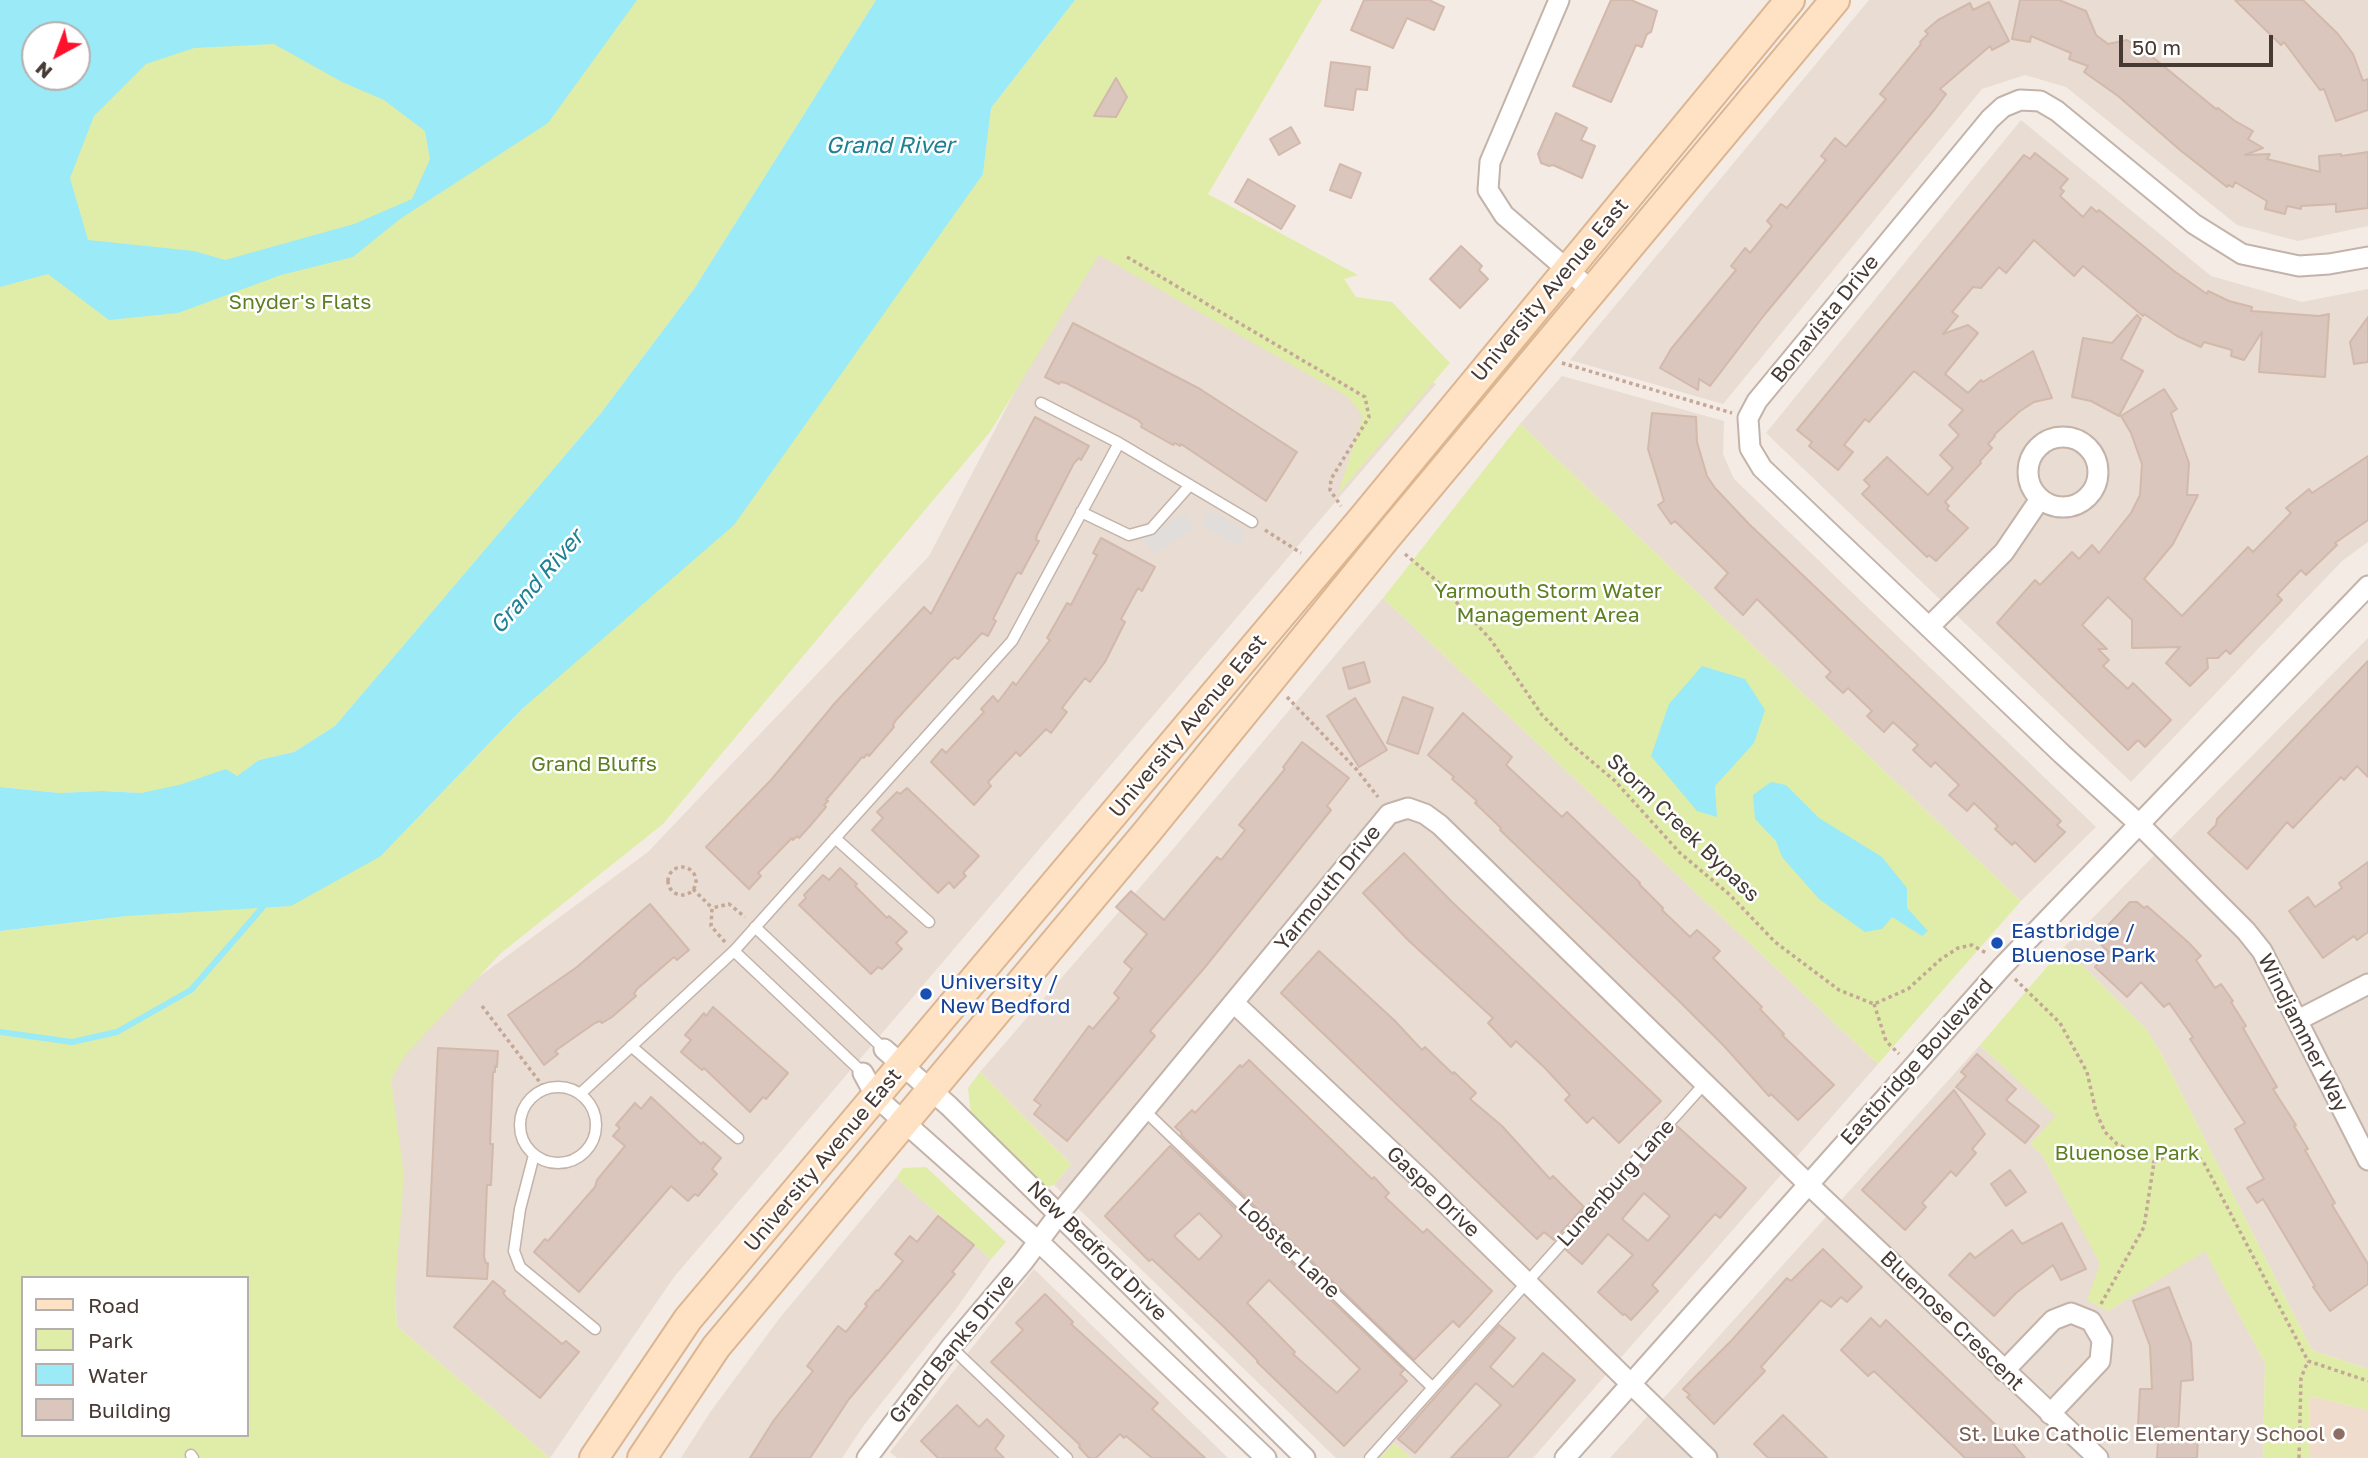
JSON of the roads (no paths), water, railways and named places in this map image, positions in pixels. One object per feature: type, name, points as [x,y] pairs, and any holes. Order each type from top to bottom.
[{"type":"main road","name":"University Avenue East","points":[[594,1458],[688,1318],[869,1085],[1567,270],[1790,0]]},
{"type":"main road","name":"University Avenue East","points":[[642,1458],[716,1348],[1147,832],[1377,548],[1835,0]]},
{"type":"street","points":[[1559,0],[1490,162],[1488,190],[1504,215],[1592,291]]},
{"type":"street","name":"Bonavista Drive","points":[[1929,626],[1762,468],[1750,448],[1748,418],[1757,401],[1990,119],[2003,107],[2020,100],[2040,101],[2057,111],[2194,223],[2242,254],[2299,266],[2368,257]]},
{"type":"street","points":[[2040,499],[2004,552],[1929,626],[2139,824]]},
{"type":"street","name":"Eastbridge Boulevard","points":[[1565,1458],[2002,967],[2368,586]]},
{"type":"street","name":"Yarmouth Drive","points":[[1039,1242],[1059,1214],[1389,814],[1408,808],[1425,814],[1440,825],[1808,1184]]},
{"type":"street","name":"Windjammer Way","points":[[2139,824],[2262,951],[2368,1160]]},
{"type":"street","points":[[2298,1020],[2368,984]]},
{"type":"street","name":"Gaspe Drive","points":[[1234,1003],[1630,1384]]},
{"type":"street","name":"New Bedford Drive","points":[[894,1057],[1059,1214],[1305,1458]]},
{"type":"street","name":"New Bedford Drive","points":[[869,1085],[904,1123],[1039,1242],[1266,1458]]},
{"type":"street","name":"Bluenose Crescent","points":[[1808,1184],[2098,1458]]},
{"type":"street","name":"Grand Banks Drive","points":[[867,1458],[951,1347],[1039,1242]]},
{"type":"street","points":[[2004,1371],[2053,1320],[2071,1313],[2091,1321],[2102,1340],[2100,1361],[2050,1414]]},
{"type":"street","points":[[1630,1384],[1707,1458]]},
{"type":"lane","points":[[1041,403],[1119,443],[1252,522]]},
{"type":"lane","points":[[580,1094],[734,951],[1012,641],[1119,443]]},
{"type":"lane","points":[[1081,512],[1129,535],[1151,529],[1190,485]]},
{"type":"lane","points":[[835,838],[929,922]]},
{"type":"lane","points":[[755,926],[894,1057]]},
{"type":"lane","points":[[734,951],[869,1085]]},
{"type":"lane","points":[[631,1046],[738,1138]]},
{"type":"lane","name":"Lunenburg Lane","points":[[1370,1458],[1705,1083]]},
{"type":"lane","points":[[557,1087],[580,1094],[589,1103],[596,1126],[588,1149],[568,1163],[556,1164],[534,1155],[520,1136],[519,1124],[527,1103],[545,1089],[557,1087]]},
{"type":"lane","name":"Lobster Lane","points":[[1145,1111],[1432,1387]]},
{"type":"lane","points":[[534,1155],[515,1234],[514,1251],[520,1267],[595,1329]]},
{"type":"lane","points":[[951,1347],[1067,1458]]},
{"type":"water","points":[[0,0],[637,0],[548,123],[400,219],[353,257],[281,275],[178,313],[109,320],[48,274],[0,287]],"holes":[[[274,44],[342,82],[384,100],[425,131],[430,159],[412,199],[354,224],[225,260],[194,251],[88,240],[70,178],[94,116],[146,64],[194,48]]]},
{"type":"water","name":"Grand River","points":[[876,0],[1075,0],[991,108],[983,174],[734,525],[523,708],[381,856],[291,906],[127,916],[0,931],[0,787],[59,793],[141,793],[179,785],[226,769],[237,776],[259,760],[294,752],[335,726],[601,413],[694,289]]},
{"type":"water","points":[[1702,666],[1745,679],[1765,710],[1754,743],[1715,786],[1717,817],[1697,811],[1651,756],[1669,704]]},
{"type":"water","points":[[1771,782],[1786,785],[1819,818],[1882,857],[1907,888],[1907,908],[1928,931],[1922,936],[1892,917],[1882,929],[1865,932],[1819,899],[1782,857],[1776,841],[1755,819],[1753,795]]},
{"type":"waterway","points":[[0,1032],[72,1042],[117,1032],[191,990],[262,908]]},
{"type":"place","name":"Eastbridge / Bluenose Park","points":[[1997,943]]},
{"type":"place","name":"University / New Bedford","points":[[926,994]]},
{"type":"place","name":"St. Luke Catholic Elementary School","points":[[2339,1434]]},
{"type":"park label","name":"Snyder's Flats","points":[[300,302]]},
{"type":"park label","name":"Yarmouth Storm Water Management Area","points":[[1548,603]]},
{"type":"park label","name":"Grand Bluffs","points":[[594,764]]},
{"type":"park label","name":"Bluenose Park","points":[[2127,1153]]}]
